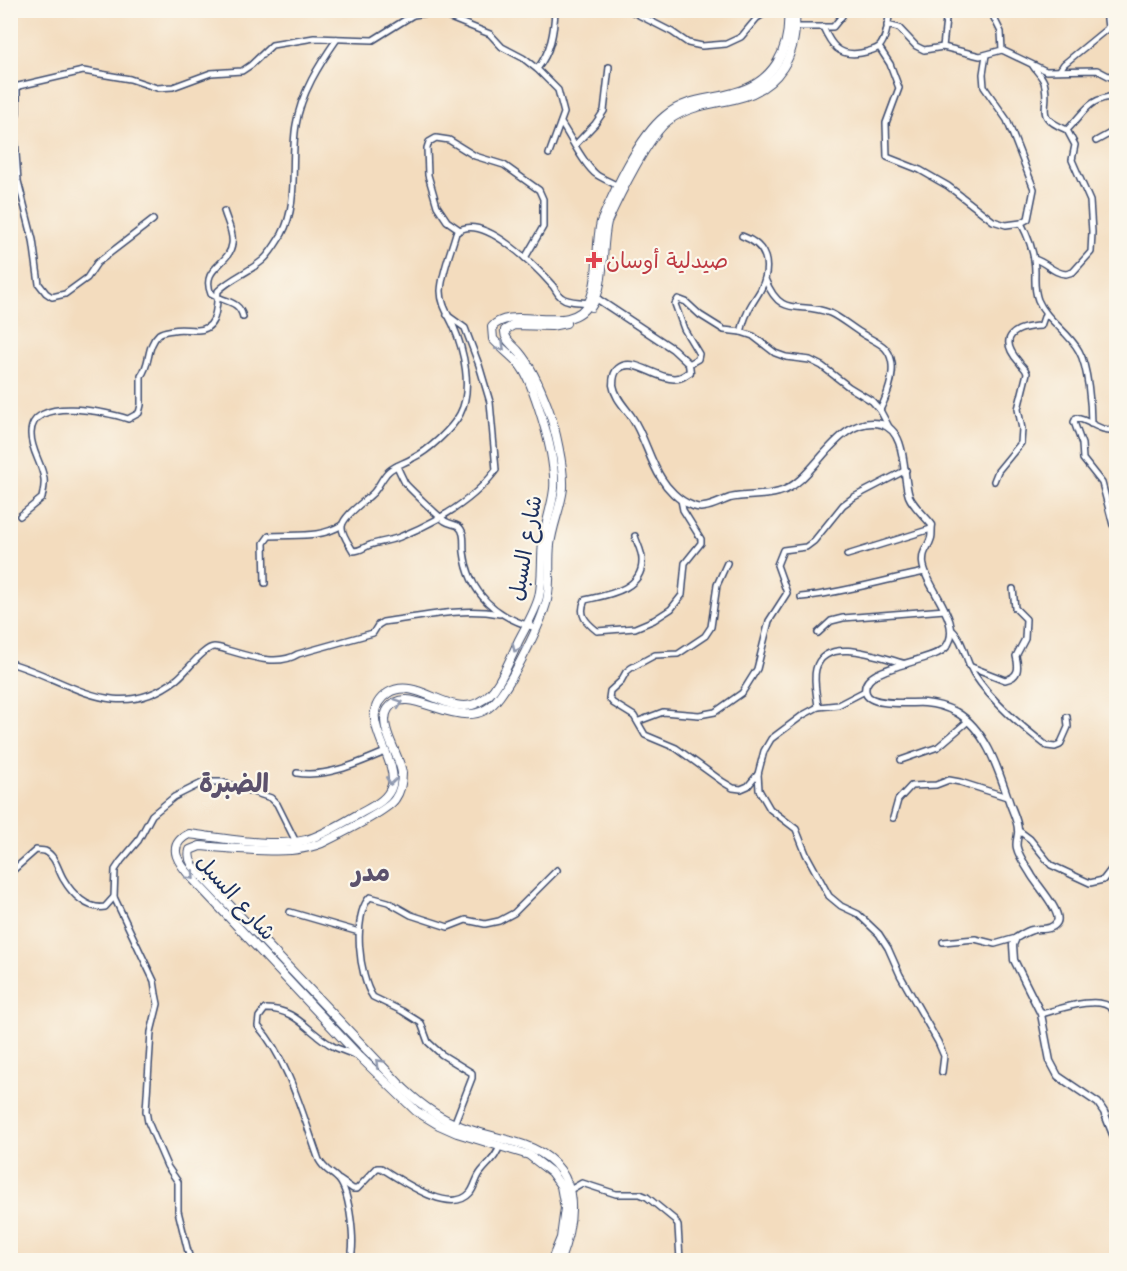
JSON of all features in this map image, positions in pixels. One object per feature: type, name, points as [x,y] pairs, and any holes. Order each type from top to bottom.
[{"type":"main road","points":[[593,302],[603,265],[607,222],[652,139],[667,121],[687,110],[735,99],[767,86],[786,65],[792,50],[796,27],[791,11]]},
{"type":"main road","points":[[593,302],[601,222],[645,136],[671,111],[684,104],[734,93],[762,80],[777,65],[785,48],[790,29],[791,11]]},
{"type":"main road","name":"شارع السبل","points":[[552,1260],[561,1238],[565,1208],[561,1186],[551,1172],[529,1155],[453,1128],[416,1110],[359,1056],[182,867],[176,855],[178,841],[189,834],[223,840],[297,845],[378,804],[387,796],[392,786],[393,774],[375,725],[375,713],[379,703],[388,693],[400,689],[420,692],[456,705],[468,706],[477,704],[498,684],[539,598],[543,541],[554,488],[551,454],[540,409],[521,365],[493,339],[492,327],[497,321],[507,317],[562,319],[581,311],[593,302]]},
{"type":"main road","name":"شارع السبل","points":[[560,1260],[572,1224],[573,1208],[570,1190],[560,1169],[549,1157],[538,1150],[453,1128],[422,1106],[202,876],[193,866],[189,854],[190,850],[200,846],[297,845],[322,842],[384,809],[395,800],[401,786],[402,771],[385,725],[385,715],[389,708],[401,701],[414,700],[454,714],[470,715],[494,704],[506,687],[536,628],[547,600],[550,545],[563,487],[559,452],[548,408],[528,363],[507,339],[505,330],[514,325],[551,326],[566,323],[575,320],[593,302]]},
{"type":"street","points":[[537,69],[544,61],[554,33],[555,10]]},
{"type":"street","points":[[629,10],[664,27],[688,43],[702,46],[726,44],[741,37],[757,18],[765,13],[791,11]]},
{"type":"street","points":[[796,27],[833,27],[842,16],[843,10]]},
{"type":"street","points":[[823,27],[835,48],[844,54],[854,55],[866,52],[879,47],[884,39],[890,10]]},
{"type":"street","points":[[943,47],[947,10]]},
{"type":"street","points":[[990,10],[1001,32],[1002,50]]},
{"type":"street","points":[[1106,10],[1108,28]]},
{"type":"street","points":[[153,220],[97,263],[87,278],[65,294],[52,297],[46,294],[39,284],[33,240],[18,181],[14,126],[17,112],[14,87],[83,71],[130,79],[157,88],[173,87],[211,73],[242,70],[251,65],[272,45],[314,38],[373,40],[414,13],[441,11],[444,16],[490,34],[502,47],[524,58],[558,90],[564,113],[549,154]]},
{"type":"street","points":[[887,25],[899,28],[916,46],[924,50],[943,47],[980,56],[1002,50],[1046,71],[1097,70],[1116,80]]},
{"type":"street","points":[[1060,70],[1064,64],[1108,28],[1116,27]]},
{"type":"street","points":[[20,516],[42,498],[44,479],[33,451],[30,431],[37,417],[53,409],[109,413],[128,419],[139,413],[141,376],[149,347],[161,332],[182,328],[198,331],[210,327],[215,319],[218,291],[229,281],[264,260],[282,234],[289,218],[296,125],[305,95],[319,65],[337,39]]},
{"type":"street","points":[[879,47],[890,64],[899,88],[886,123],[887,157],[920,170],[948,186],[993,221],[1006,225],[1021,223],[1028,219],[1034,189],[1007,120],[984,87],[983,74],[987,55]]},
{"type":"street","points":[[1033,66],[1043,80],[1046,117],[1051,123],[1067,130],[1075,145],[1072,159],[1090,201],[1092,232],[1091,252],[1073,272],[1066,274],[1051,269],[1044,262],[1034,259]]},
{"type":"street","points":[[576,144],[604,111],[609,67]]},
{"type":"street","points":[[1067,130],[1085,108],[1101,98],[1116,96]]},
{"type":"street","points":[[561,123],[591,170],[618,186]]},
{"type":"street","points":[[1096,141],[1116,130]]},
{"type":"street","points":[[460,230],[447,221],[436,206],[428,175],[427,148],[429,142],[436,138],[449,140],[475,156],[504,165],[539,190],[543,199],[543,226],[525,258]]},
{"type":"street","points":[[224,211],[233,242],[231,249],[210,275],[207,285],[211,294],[234,303],[241,309],[243,317]]},
{"type":"street","points":[[1021,223],[1029,238],[1034,259],[1033,284],[1045,314],[1079,351],[1084,369],[1091,424]]},
{"type":"street","points":[[265,583],[264,543],[269,536],[318,534],[342,525],[360,502],[372,494],[388,472],[430,447],[459,416],[466,398],[464,360],[459,341],[443,303],[443,281],[456,233],[460,230],[477,228],[513,246],[559,296],[568,301],[593,302],[674,349],[689,364],[690,372],[676,379],[625,365],[619,367],[614,373],[613,386],[645,442],[660,478],[681,500],[690,505],[701,508],[730,498],[782,492],[794,486],[844,434],[868,424],[889,427]]},
{"type":"street","points":[[741,332],[747,314],[765,279],[766,266],[760,245],[742,236]]},
{"type":"street","points":[[765,279],[770,290],[780,302],[789,306],[830,313],[886,349],[892,365],[892,380],[880,410]]},
{"type":"street","points":[[689,364],[698,359],[699,354],[684,329],[675,304],[676,300],[680,299],[724,330],[753,336],[775,353],[810,360],[822,366],[872,401],[896,436],[906,470],[909,497],[932,525],[931,538],[923,551],[925,572],[945,610],[951,629],[951,640],[945,649],[929,658],[885,669],[866,684],[865,691],[872,700],[927,703],[944,707],[958,714],[975,729],[993,758],[1008,797],[1018,830],[1016,847],[1042,892],[1055,907],[1058,917],[1057,923],[1052,927],[1033,929],[1016,938],[995,944],[975,939],[943,942]]},
{"type":"street","points":[[994,481],[998,471],[1018,449],[1023,436],[1018,410],[1027,373],[1010,347],[1010,338],[1013,332],[1020,328],[1041,326],[1045,314]]},
{"type":"street","points":[[342,525],[342,530],[353,551],[360,551],[370,545],[401,537],[470,497],[488,482],[496,470],[490,402],[479,365],[465,328],[447,315]]},
{"type":"street","points":[[1116,430],[1101,429],[1076,418],[1074,422],[1082,444],[1083,459],[1102,483],[1113,525],[1116,526]]},
{"type":"street","points":[[397,466],[406,484],[447,522],[459,526],[464,534],[467,568],[474,585],[500,614],[514,622],[536,628]]},
{"type":"street","points":[[639,721],[663,712],[699,715],[716,712],[742,693],[757,669],[769,621],[788,594],[777,565],[783,550],[806,547],[814,541],[843,505],[906,470]]},
{"type":"street","points":[[635,536],[643,558],[641,569],[634,582],[618,592],[585,600],[581,609],[584,620],[597,631],[635,628],[654,620],[671,609],[682,595],[685,563],[701,543],[701,539],[683,510],[681,500]]},
{"type":"street","points":[[847,555],[931,529]]},
{"type":"street","points":[[727,563],[717,585],[711,627],[705,636],[678,654],[650,657],[626,672],[621,681],[610,691],[609,698],[639,721],[645,735],[676,748],[734,788],[741,789],[748,786],[758,774]]},
{"type":"street","points":[[801,597],[840,593],[881,580],[925,572]]},
{"type":"street","points":[[969,666],[1005,680],[1017,673],[1019,666],[1016,656],[1025,639],[1026,619],[1015,608],[1013,589]]},
{"type":"street","points":[[10,663],[77,690],[125,701],[143,698],[169,685],[189,669],[203,651],[214,647],[266,659],[288,660],[298,654],[372,633],[383,622],[460,611],[480,610],[500,614]]},
{"type":"street","points":[[818,633],[831,621],[843,618],[945,610]]},
{"type":"street","points":[[951,629],[958,635],[969,666],[995,702],[1047,746],[1060,746],[1068,727],[1067,717]]},
{"type":"street","points":[[818,707],[816,669],[820,660],[831,652],[857,651],[906,664]]},
{"type":"street","points":[[865,691],[838,705],[818,707],[803,715],[771,740],[764,751],[758,774],[759,790],[770,809],[796,829],[806,854],[829,896],[841,906],[858,914],[879,934],[938,1042],[944,1056],[942,1072]]},
{"type":"street","points":[[901,760],[938,747],[967,722]]},
{"type":"street","points":[[297,773],[305,775],[340,769],[385,752]]},
{"type":"street","points":[[893,818],[898,800],[911,786],[936,785],[949,780],[1008,797]]},
{"type":"street","points":[[190,1260],[178,1211],[178,1182],[167,1166],[148,1122],[151,1032],[158,1004],[155,986],[114,897],[115,870],[138,841],[152,815],[174,797],[204,782],[222,782],[271,798],[277,804],[297,845]]},
{"type":"street","points":[[1018,830],[1030,839],[1051,865],[1090,883],[1103,880],[1116,863]]},
{"type":"street","points":[[10,873],[36,850],[45,851],[52,856],[65,882],[90,906],[97,909],[105,908],[114,897]]},
{"type":"street","points":[[453,1128],[472,1073],[441,1054],[428,1042],[421,1023],[373,997],[363,970],[359,932],[364,903],[370,897],[388,902],[411,915],[448,927],[466,920],[485,924],[499,921],[514,913],[556,870]]},
{"type":"street","points":[[290,912],[359,932]]},
{"type":"street","points":[[1016,938],[1013,945],[1014,960],[1041,1014],[1050,1061],[1059,1076],[1098,1103],[1116,1142]]},
{"type":"street","points":[[1041,1014],[1089,1003],[1105,1004],[1116,1018]]},
{"type":"street","points":[[359,1056],[330,1044],[295,1017],[279,1008],[265,1009],[259,1017],[258,1026],[265,1034],[290,1080],[319,1160],[326,1171],[353,1189],[357,1189],[377,1168],[381,1168],[439,1199],[451,1201],[462,1199],[470,1193],[480,1173],[492,1160],[500,1145]]},
{"type":"street","points":[[339,1180],[343,1187],[352,1232],[353,1246],[350,1260]]},
{"type":"street","points":[[570,1190],[582,1183],[616,1194],[640,1194],[647,1197],[675,1220],[678,1227],[680,1260]]},
{"type":"place","name":"صيدلية أوسان","points":[[594,260]]},
{"type":"district","name":"الضبرة","points":[[234,782]]},
{"type":"district","name":"مدر","points":[[371,871]]}]
